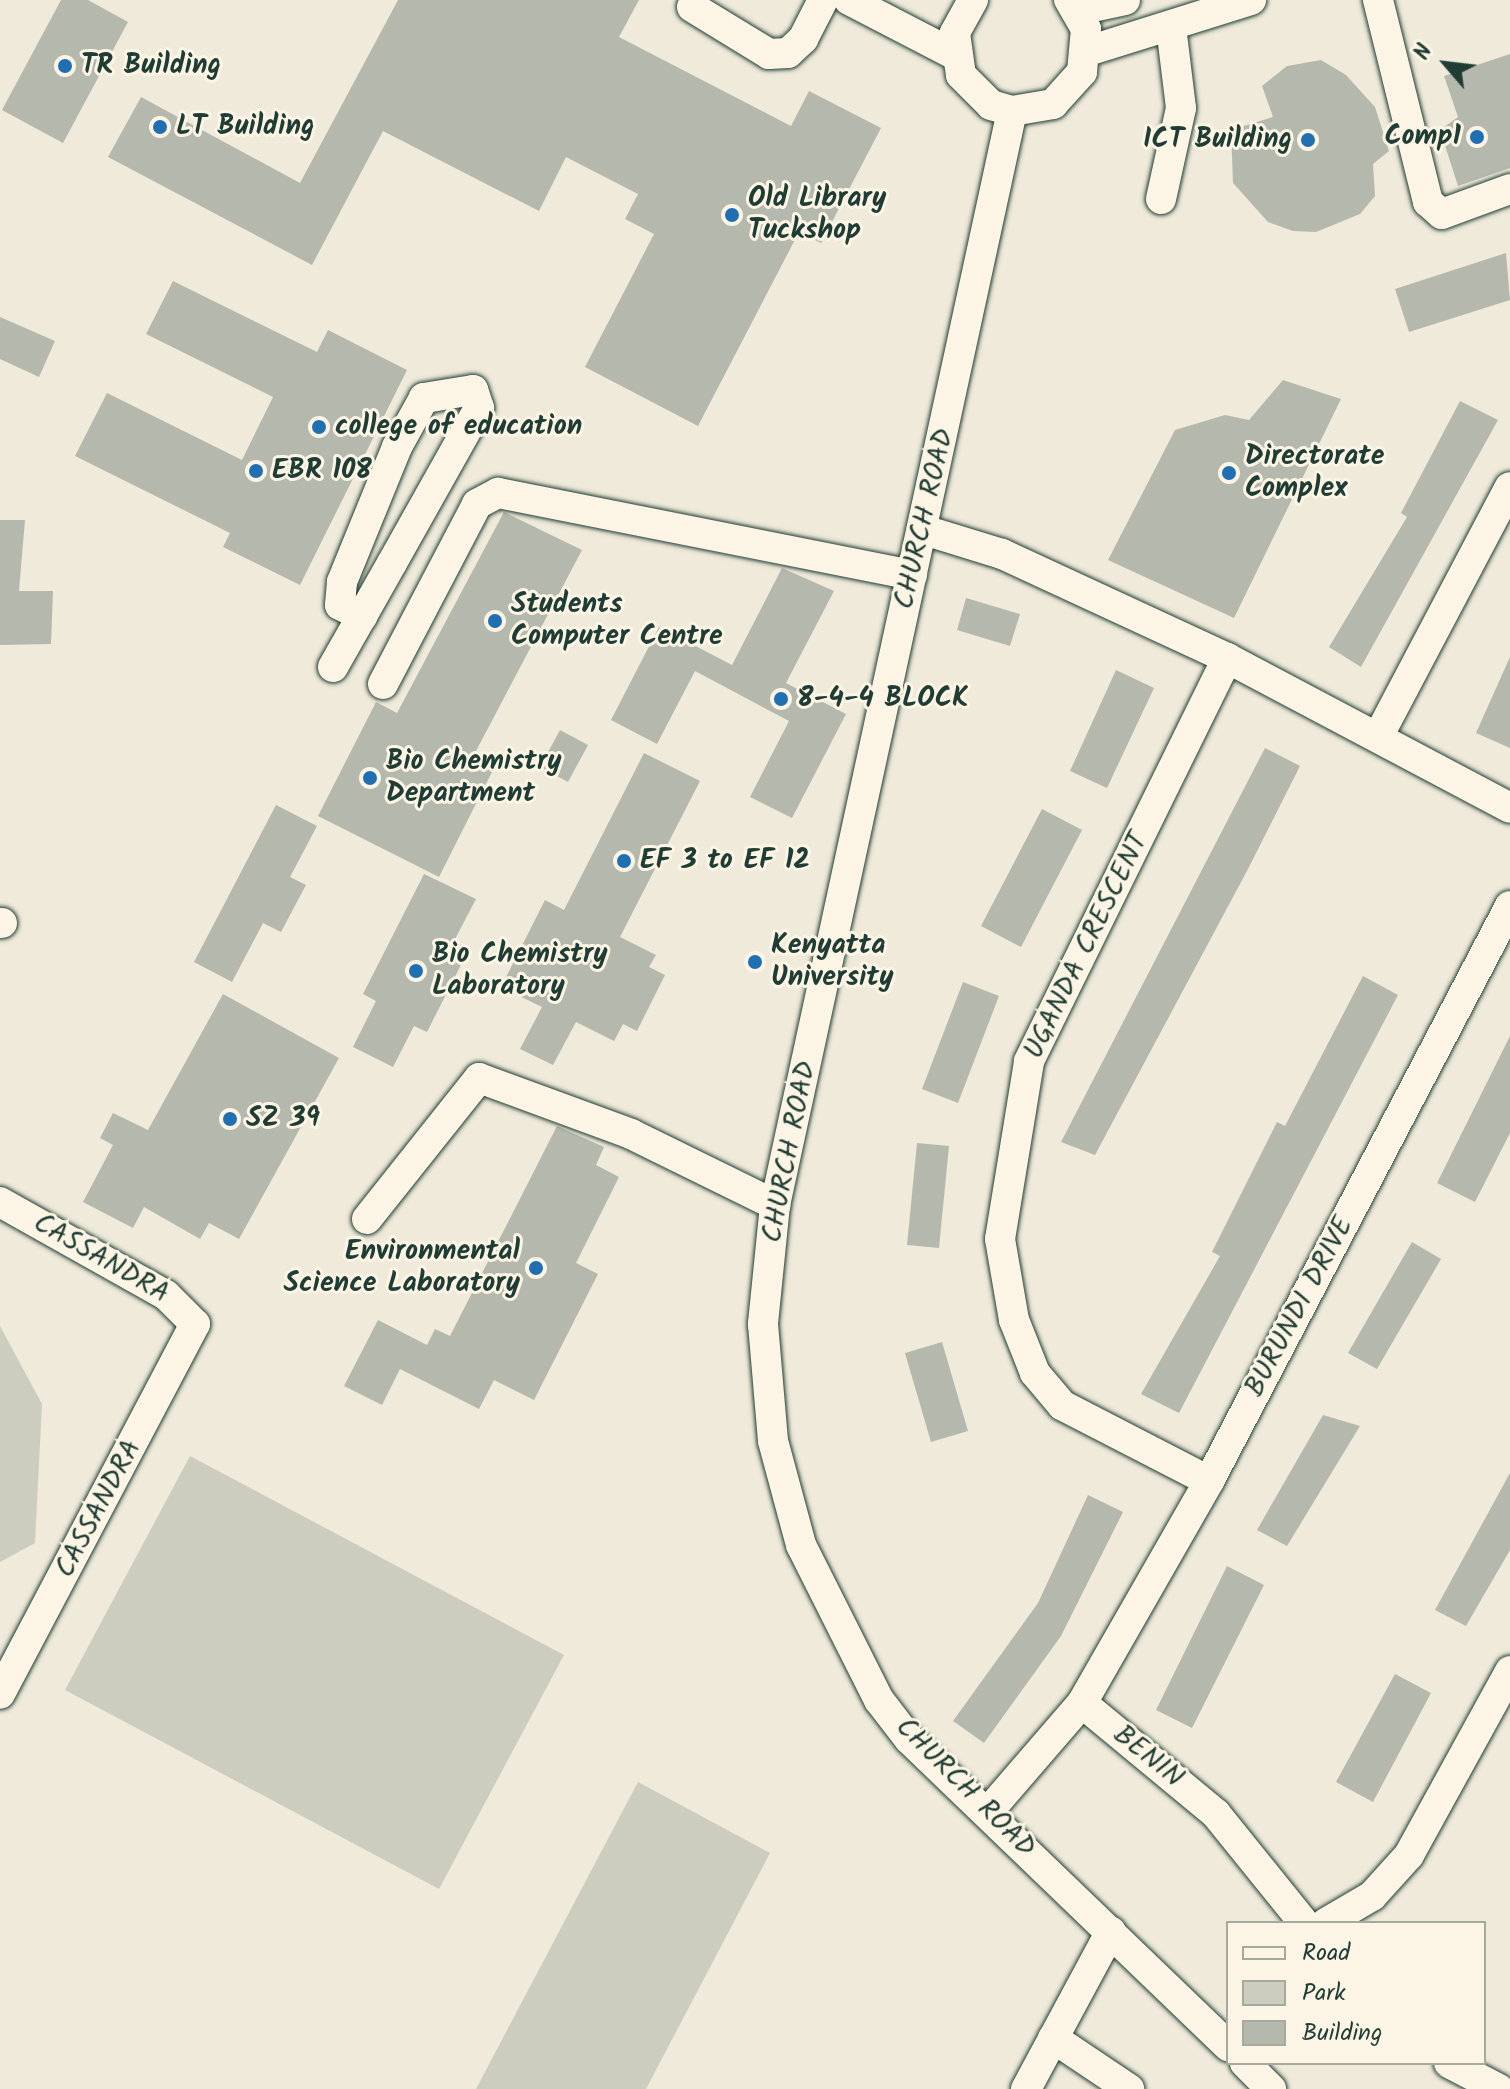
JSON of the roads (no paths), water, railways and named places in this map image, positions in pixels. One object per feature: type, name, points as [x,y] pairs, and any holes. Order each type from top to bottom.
[{"type":"lane","points":[[692,7],[769,54],[788,53],[803,39],[823,0]]},
{"type":"lane","points":[[849,0],[955,55]]},
{"type":"lane","points":[[969,1],[955,33],[955,55],[974,93],[1012,111],[1053,104],[1082,72],[1088,51],[1073,5],[1125,0]]},
{"type":"lane","points":[[1088,51],[1251,0]]},
{"type":"lane","points":[[1378,0],[1428,202],[1442,214],[1510,189]]},
{"type":"lane","points":[[1161,199],[1181,108],[1171,26]]},
{"type":"lane","name":"CHURCH ROAD","points":[[1012,111],[924,530],[775,1205],[763,1324],[773,1441],[801,1545],[879,1700],[987,1813],[1226,2044]]},
{"type":"lane","points":[[333,667],[362,616],[392,563],[479,408],[473,390],[424,398],[397,447],[342,582],[340,605],[362,616]]},
{"type":"lane","points":[[1379,735],[1510,487]]},
{"type":"lane","points":[[383,684],[477,504],[498,493],[912,575]]},
{"type":"lane","points":[[924,530],[1002,554],[1227,658],[1379,735],[1510,808]]},
{"type":"lane","points":[[392,563],[433,587]]},
{"type":"lane","name":"UGANDA CRESCENT","points":[[1209,1481],[1062,1405],[1035,1373],[1014,1320],[1000,1239],[1029,1061],[1227,658]]},
{"type":"lane","name":"BURUNDI DRIVE","points":[[1082,1703],[1209,1481],[1510,906]]},
{"type":"lane","points":[[367,1219],[479,1078],[631,1134],[775,1205]]},
{"type":"lane","name":"CASSANDRA","points":[[0,1202],[166,1295],[195,1324],[0,1694]]},
{"type":"lane","points":[[1329,1921],[1372,1896],[1409,1855],[1510,1671]]},
{"type":"lane","points":[[987,1813],[1082,1703]]},
{"type":"lane","name":"BENIN","points":[[1082,1703],[1216,1814],[1302,1921]]},
{"type":"lane","points":[[1026,2089],[1111,1931]]},
{"type":"lane","points":[[1053,2038],[1129,2089]]},
{"type":"lane","points":[[1247,2065],[1271,2089]]},
{"type":"lane","points":[[1453,2065],[1499,2089]]},
{"type":"place","name":"TR Building","points":[[65,66]]},
{"type":"place","name":"LT Building","points":[[160,127]]},
{"type":"place","name":"Comp1","points":[[1477,137]]},
{"type":"place","name":"ICT Building","points":[[1308,140]]},
{"type":"place","name":"Old Library Tuckshop","points":[[732,215]]},
{"type":"place","name":"college of education","points":[[319,427]]},
{"type":"place","name":"EBR 108","points":[[256,471]]},
{"type":"place","name":"Directorate Complex","points":[[1229,473]]},
{"type":"place","name":"Students Computer Centre","points":[[495,621]]},
{"type":"place","name":"8-4-4 BLOCK","points":[[781,699]]},
{"type":"place","name":"Bio Chemistry Department","points":[[370,778]]},
{"type":"place","name":"EF 3 to EF 12","points":[[624,861]]},
{"type":"place","name":"Kenyatta University","points":[[755,962]]},
{"type":"place","name":"Bio Chemistry Laboratory","points":[[416,971]]},
{"type":"place","name":"SZ 39","points":[[230,1119]]},
{"type":"place","name":"Environmental Science Laboratory","points":[[536,1268]]}]
